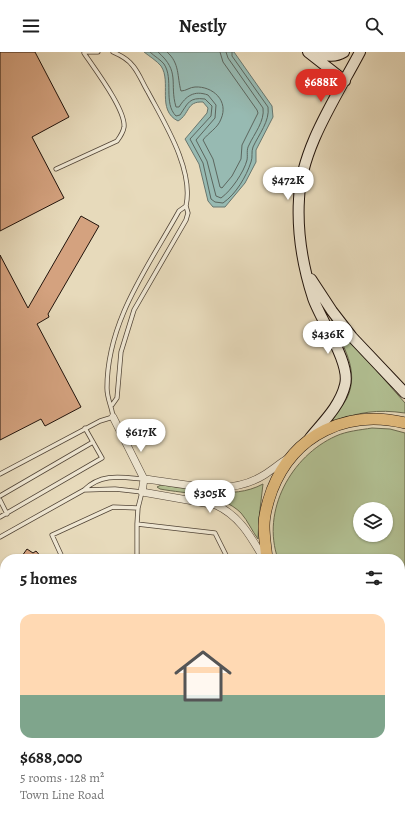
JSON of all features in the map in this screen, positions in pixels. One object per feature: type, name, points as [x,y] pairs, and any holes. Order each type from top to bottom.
[{"type":"main road","points":[[267,554],[264,525],[268,505],[278,476],[292,455],[310,438],[338,425],[355,420],[388,419],[405,423]]},
{"type":"street","points":[[308,52],[345,81]]},
{"type":"street","points":[[316,52],[329,56],[338,55],[344,52]]},
{"type":"street","points":[[310,438],[333,411],[340,398],[346,378],[341,356],[322,320],[313,298],[302,250],[298,220],[299,197],[305,165],[317,134],[360,52]]},
{"type":"street","points":[[307,272],[332,311],[352,337],[405,393]]},
{"type":"street","points":[[113,417],[144,479],[142,492],[216,505],[226,510],[248,531],[261,554]]},
{"type":"street","points":[[144,479],[190,486],[218,488],[231,487],[264,475],[292,455]]},
{"type":"lane","points":[[84,52],[98,52]]},
{"type":"lane","points":[[56,169],[116,141],[122,134],[124,126],[122,114],[84,52]]},
{"type":"lane","points":[[112,405],[117,398],[120,361],[130,320],[137,303],[186,220],[188,213],[186,206],[188,195],[186,180],[176,148],[166,126],[133,66],[124,57],[113,52]]},
{"type":"lane","points":[[0,474],[100,420],[113,417],[112,405],[108,400],[108,368],[110,353],[120,320],[132,294],[179,211],[186,206]]},
{"type":"lane","points":[[0,518],[102,458],[85,428]]},
{"type":"lane","points":[[0,496],[93,442]]},
{"type":"lane","points":[[0,537],[84,490],[91,483],[106,477],[144,479]]},
{"type":"lane","points":[[84,490],[115,489],[142,492],[138,508],[137,554]]},
{"type":"lane","points":[[0,500],[6,514]]},
{"type":"lane","points":[[60,554],[52,535],[112,507],[138,508]]},
{"type":"lane","points":[[137,524],[215,533],[226,554]]},
{"type":"green space","points":[[332,320],[405,403],[405,413],[386,411],[368,412],[332,422],[347,398],[351,388],[352,378],[351,368],[345,349],[331,322]]},
{"type":"green space","points":[[372,428],[390,429],[405,433],[405,554],[277,554],[274,541],[274,522],[277,504],[284,487],[293,471],[306,457],[320,445],[340,434]]},
{"type":"green space","points":[[263,484],[258,539],[246,519],[233,506],[203,495],[160,489],[157,487],[161,485],[226,493],[251,489]]},
{"type":"water","points":[[144,52],[234,52],[272,106],[273,117],[256,150],[256,162],[245,183],[225,207],[213,207],[208,201],[199,164],[185,139],[207,113],[208,108],[203,102],[198,102],[191,106],[185,115],[178,121],[171,116],[166,103],[164,73],[161,66]]},
{"type":"building","points":[[0,52],[35,52],[69,117],[32,137],[64,198],[0,231]]},
{"type":"building","points":[[81,216],[99,226],[48,314],[49,317],[37,324],[81,407],[45,426],[41,419],[0,440],[0,255],[28,308]]},
{"type":"building","points":[[27,549],[33,553],[36,551],[39,554],[23,554]]}]
